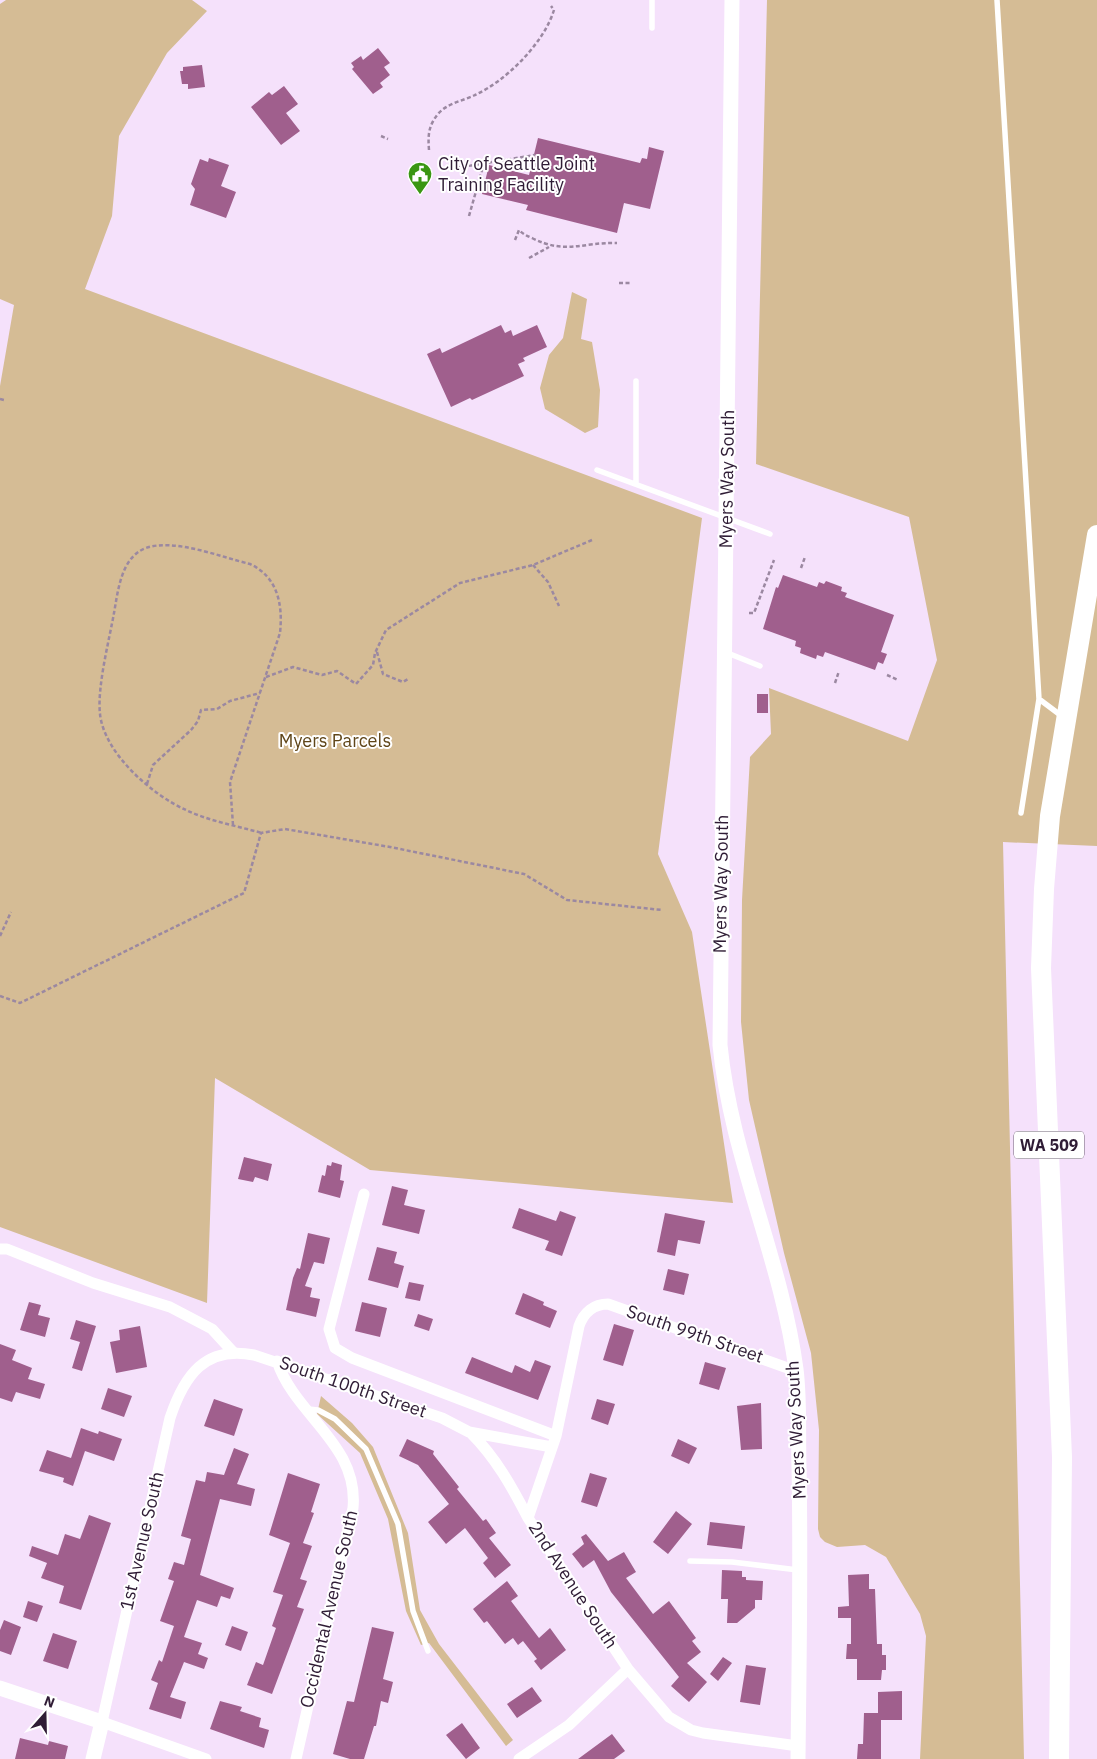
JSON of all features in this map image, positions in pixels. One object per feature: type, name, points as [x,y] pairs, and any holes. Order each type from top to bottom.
[{"type":"highway","name":"WA 509","points":[[1059,1759],[1062,1458],[1041,968],[1044,889],[1050,816],[1097,535]]},
{"type":"main road","name":"Myers Way South","points":[[732,0],[720,1045],[729,1110],[749,1187],[783,1298],[796,1371],[800,1571],[798,1752]]},
{"type":"main road","points":[[0,1688],[102,1722]]},
{"type":"main road","name":"1st Avenue South","points":[[93,1759],[102,1722]]},
{"type":"street","name":"South 100th Street","points":[[364,1194],[329,1329],[335,1348],[352,1358],[556,1436]]},
{"type":"street","points":[[0,1249],[7,1249],[93,1283],[170,1307],[212,1329],[233,1352]]},
{"type":"street","name":"South 99th Street","points":[[593,1308],[600,1304],[608,1304],[796,1371]]},
{"type":"street","name":"2nd Avenue South","points":[[593,1308],[585,1314],[580,1326],[556,1436],[528,1518],[628,1669],[669,1717],[690,1730],[798,1752]]},
{"type":"street","name":"South 100th Street","points":[[233,1352],[254,1354],[277,1361],[442,1418],[469,1432],[489,1450],[508,1480],[528,1518]]},
{"type":"street","name":"1st Avenue South","points":[[102,1722],[174,1405],[180,1391],[198,1367],[214,1356],[233,1352]]},
{"type":"street","name":"Occidental Avenue South","points":[[277,1361],[282,1376],[305,1409],[342,1454],[350,1473],[354,1492],[353,1508],[296,1759]]},
{"type":"street","name":"South 100th Street","points":[[469,1432],[552,1447]]},
{"type":"street","points":[[519,1759],[569,1725],[628,1669]]},
{"type":"street","points":[[102,1722],[206,1759]]},
{"type":"lane","points":[[652,0],[652,28]]},
{"type":"lane","points":[[998,0],[1039,699],[1021,813]]},
{"type":"lane","points":[[636,381],[636,484]]},
{"type":"lane","points":[[597,470],[770,534]]},
{"type":"lane","points":[[725,652],[760,666]]},
{"type":"lane","points":[[1039,699],[1066,720]]},
{"type":"lane","points":[[305,1409],[318,1410],[335,1419],[366,1449],[398,1524],[413,1611],[428,1651]]},
{"type":"lane","points":[[690,1561],[732,1562],[800,1571]]},
{"type":"path","points":[[428,150],[428,129],[438,114],[454,103],[490,87],[514,68],[551,22],[554,10],[551,6]]},
{"type":"path","points":[[380,136],[388,138]]},
{"type":"path","points":[[456,168],[535,155]]},
{"type":"path","points":[[469,216],[484,164]]},
{"type":"path","points":[[515,240],[519,230],[549,247],[565,248],[592,242],[618,242]]},
{"type":"path","points":[[529,258],[549,247]]},
{"type":"path","points":[[619,283],[630,283]]},
{"type":"path","points":[[0,399],[4,400]]},
{"type":"path","points":[[266,677],[293,667],[322,675],[337,671],[356,684],[373,665],[376,650],[386,630],[460,584],[533,565],[592,540]]},
{"type":"path","points":[[233,825],[230,782],[280,633],[282,615],[280,600],[272,581],[259,568],[173,545],[156,545],[137,553],[127,566],[119,583],[101,694],[100,713],[103,731],[117,753],[147,784],[186,810],[233,825],[262,833],[285,829],[390,846],[524,874],[567,900],[662,910]]},
{"type":"path","points":[[800,568],[805,557]]},
{"type":"path","points":[[749,613],[754,613],[774,560]]},
{"type":"path","points":[[533,565],[548,582],[559,606]]},
{"type":"path","points":[[376,650],[383,674],[403,682],[408,678]]},
{"type":"path","points":[[835,683],[839,672]]},
{"type":"path","points":[[887,675],[898,680]]},
{"type":"path","points":[[147,784],[153,765],[191,730],[198,721],[201,710],[217,709],[230,701],[260,693]]},
{"type":"path","points":[[0,996],[20,1003],[244,893],[262,833]]},
{"type":"path","points":[[0,936],[11,912]]},
{"type":"green space","name":"Myers Parcels","points":[[6,0],[192,0],[207,11],[167,53],[119,136],[112,216],[85,289],[702,518],[658,854],[692,932],[733,1203],[370,1170],[215,1078],[207,1303],[0,1227],[0,386],[14,305],[0,299],[0,4]]},
{"type":"green space","points":[[767,0],[1097,0],[1097,846],[1003,842],[1024,1759],[920,1759],[926,1636],[920,1614],[886,1557],[865,1545],[837,1547],[825,1542],[820,1537],[818,1529],[819,1430],[811,1353],[784,1253],[749,1100],[741,1022],[742,900],[750,757],[771,734],[769,688],[908,741],[937,660],[909,517],[756,464]]},
{"type":"green space","points":[[572,292],[587,299],[581,339],[592,342],[600,390],[598,427],[585,433],[545,409],[540,388],[549,355],[563,338]]},
{"type":"green space","points":[[321,1396],[352,1423],[373,1447],[408,1533],[420,1610],[439,1644],[513,1740],[506,1746],[429,1643],[421,1645],[406,1611],[388,1519],[360,1453],[317,1414]]},
{"type":"building","points":[[378,48],[390,63],[384,67],[390,75],[380,83],[383,87],[373,94],[352,69],[354,67],[351,63],[361,56],[363,60]]},
{"type":"building","points":[[202,65],[205,87],[188,89],[188,84],[182,84],[180,71],[183,71],[183,67]]},
{"type":"building","points":[[284,86],[298,104],[286,113],[300,131],[281,145],[251,107],[269,92],[272,95]]},
{"type":"building","points":[[538,138],[640,163],[642,158],[647,159],[649,147],[664,151],[650,209],[624,203],[617,233],[526,210],[528,205],[482,194],[489,165],[529,175]]},
{"type":"building","points":[[209,158],[229,165],[221,186],[236,192],[226,218],[190,205],[195,189],[191,184],[200,159],[208,162]]},
{"type":"building","points":[[501,325],[505,333],[511,330],[513,336],[537,325],[547,347],[523,358],[525,361],[518,364],[524,376],[472,400],[470,398],[451,407],[427,354],[440,348],[442,353]]},
{"type":"building","points":[[783,575],[817,587],[819,582],[824,584],[826,581],[842,587],[841,591],[847,593],[845,597],[894,615],[881,652],[887,654],[883,664],[878,662],[875,670],[825,652],[823,657],[817,655],[816,659],[800,653],[801,648],[795,646],[796,641],[763,629],[776,587],[778,588]]},
{"type":"building","points":[[757,694],[768,694],[768,713],[757,713]]},
{"type":"building","points":[[244,1157],[272,1164],[268,1181],[255,1177],[253,1182],[238,1179]]},
{"type":"building","points":[[332,1162],[342,1165],[340,1180],[344,1181],[340,1198],[318,1192],[322,1175],[325,1176],[327,1165],[331,1166]]},
{"type":"building","points":[[392,1186],[408,1190],[404,1205],[425,1210],[419,1234],[382,1225]]},
{"type":"building","points":[[519,1208],[556,1221],[560,1211],[576,1217],[562,1256],[545,1250],[549,1241],[512,1228]]},
{"type":"building","points":[[665,1213],[705,1221],[700,1244],[678,1240],[675,1256],[657,1252]]},
{"type":"building","points":[[308,1233],[330,1238],[324,1264],[314,1262],[305,1286],[312,1288],[310,1297],[320,1299],[316,1317],[286,1310],[293,1278],[297,1268],[300,1269]]},
{"type":"building","points":[[377,1247],[397,1252],[394,1263],[404,1266],[398,1288],[368,1280]]},
{"type":"building","points":[[668,1269],[689,1274],[684,1295],[663,1290]]},
{"type":"building","points":[[409,1282],[424,1285],[420,1301],[405,1298]]},
{"type":"building","points":[[523,1293],[544,1302],[543,1305],[557,1311],[550,1328],[515,1314]]},
{"type":"building","points":[[29,1302],[41,1305],[38,1315],[50,1318],[45,1337],[20,1330]]},
{"type":"building","points":[[362,1302],[387,1308],[380,1337],[355,1331]]},
{"type":"building","points":[[418,1314],[433,1319],[429,1331],[414,1326]]},
{"type":"building","points":[[76,1320],[96,1326],[82,1371],[72,1368],[80,1342],[70,1339]]},
{"type":"building","points":[[614,1324],[634,1330],[623,1366],[603,1360]]},
{"type":"building","points":[[140,1326],[147,1367],[116,1373],[110,1342],[120,1340],[119,1330]]},
{"type":"building","points":[[0,1344],[16,1350],[12,1360],[32,1368],[28,1379],[45,1384],[40,1399],[16,1392],[12,1402],[0,1398]]},
{"type":"building","points":[[472,1357],[512,1373],[515,1365],[530,1372],[535,1360],[551,1366],[538,1400],[465,1373]]},
{"type":"building","points":[[705,1362],[726,1368],[719,1390],[699,1384]]},
{"type":"building","points":[[108,1388],[132,1396],[124,1417],[101,1409]]},
{"type":"building","points":[[214,1399],[243,1409],[234,1436],[204,1426]]},
{"type":"building","points":[[597,1399],[615,1404],[608,1425],[591,1419]]},
{"type":"building","points":[[761,1403],[762,1449],[741,1450],[737,1406]]},
{"type":"building","points":[[81,1428],[98,1434],[99,1431],[122,1439],[114,1461],[85,1451],[73,1486],[63,1482],[64,1478],[39,1471],[47,1450],[71,1458]]},
{"type":"building","points":[[407,1439],[434,1451],[433,1454],[459,1487],[457,1489],[483,1521],[486,1519],[496,1533],[489,1538],[511,1565],[495,1578],[483,1563],[488,1558],[465,1528],[446,1544],[428,1522],[449,1504],[418,1465],[399,1456]]},
{"type":"building","points":[[678,1439],[697,1448],[689,1464],[671,1456]]},
{"type":"building","points":[[234,1448],[249,1454],[237,1484],[255,1489],[251,1506],[220,1499],[200,1575],[234,1588],[230,1599],[221,1596],[217,1607],[197,1600],[184,1637],[202,1643],[198,1654],[208,1658],[204,1669],[184,1662],[170,1697],[186,1702],[181,1719],[149,1709],[158,1683],[151,1680],[159,1660],[162,1662],[174,1626],[160,1621],[174,1581],[168,1579],[174,1562],[184,1565],[191,1539],[181,1536],[196,1480],[205,1482],[207,1472],[224,1475]]},
{"type":"building","points":[[288,1473],[320,1484],[311,1512],[314,1513],[303,1543],[312,1546],[300,1579],[307,1581],[297,1607],[304,1609],[272,1694],[247,1685],[256,1662],[263,1665],[276,1628],[272,1626],[283,1595],[273,1592],[290,1543],[269,1535]]},
{"type":"building","points":[[590,1473],[607,1478],[597,1507],[581,1502]]},
{"type":"building","points":[[676,1511],[692,1524],[668,1554],[653,1542]]},
{"type":"building","points":[[89,1515],[111,1523],[81,1610],[59,1603],[64,1586],[41,1578],[47,1563],[29,1556],[32,1546],[58,1555],[65,1534],[80,1539]]},
{"type":"building","points":[[710,1522],[745,1526],[742,1549],[707,1545]]},
{"type":"building","points":[[586,1534],[608,1561],[624,1552],[636,1572],[626,1578],[653,1614],[669,1601],[696,1638],[692,1641],[701,1652],[687,1663],[707,1682],[689,1702],[671,1686],[679,1677],[611,1592],[594,1560],[583,1568],[572,1554],[584,1544],[581,1537]]},
{"type":"building","points":[[722,1570],[742,1571],[742,1577],[746,1577],[746,1580],[763,1581],[762,1600],[755,1600],[755,1608],[737,1623],[727,1623],[728,1599],[721,1599]]},
{"type":"building","points":[[869,1574],[869,1589],[875,1589],[877,1644],[882,1644],[882,1655],[886,1655],[886,1670],[882,1670],[881,1680],[857,1680],[857,1659],[846,1659],[847,1644],[851,1644],[851,1618],[838,1618],[838,1607],[849,1606],[848,1575]]},
{"type":"building","points":[[507,1581],[518,1596],[511,1601],[539,1638],[550,1628],[566,1650],[541,1670],[534,1661],[537,1659],[523,1641],[518,1645],[513,1638],[505,1644],[487,1621],[484,1623],[473,1609]]},
{"type":"building","points":[[28,1601],[43,1606],[37,1622],[23,1617]]},
{"type":"building","points":[[4,1620],[21,1627],[11,1655],[0,1651],[0,1630]]},
{"type":"building","points":[[232,1626],[248,1632],[241,1651],[225,1645]]},
{"type":"building","points":[[372,1627],[394,1632],[383,1679],[393,1682],[388,1703],[381,1701],[376,1726],[374,1726],[364,1759],[350,1759],[333,1754],[347,1701],[354,1702]]},
{"type":"building","points":[[53,1633],[77,1641],[68,1669],[43,1661]]},
{"type":"building","points":[[723,1657],[732,1663],[718,1681],[710,1674]]},
{"type":"building","points":[[746,1665],[766,1668],[760,1705],[740,1702]]},
{"type":"building","points":[[532,1687],[542,1701],[517,1718],[507,1704]]},
{"type":"building","points":[[902,1691],[902,1720],[881,1720],[881,1759],[857,1759],[858,1744],[863,1744],[864,1713],[878,1713],[878,1692]]},
{"type":"building","points":[[220,1701],[242,1707],[240,1711],[261,1718],[259,1727],[269,1730],[264,1748],[210,1729]]},
{"type":"building","points":[[462,1723],[480,1748],[466,1759],[446,1735]]},
{"type":"building","points":[[612,1734],[625,1751],[614,1759],[578,1759]]},
{"type":"building","points":[[20,1738],[48,1745],[49,1741],[68,1746],[65,1759],[15,1759]]},
{"type":"place","name":"City of Seattle Joint Training Facility","points":[[420,195]]}]
